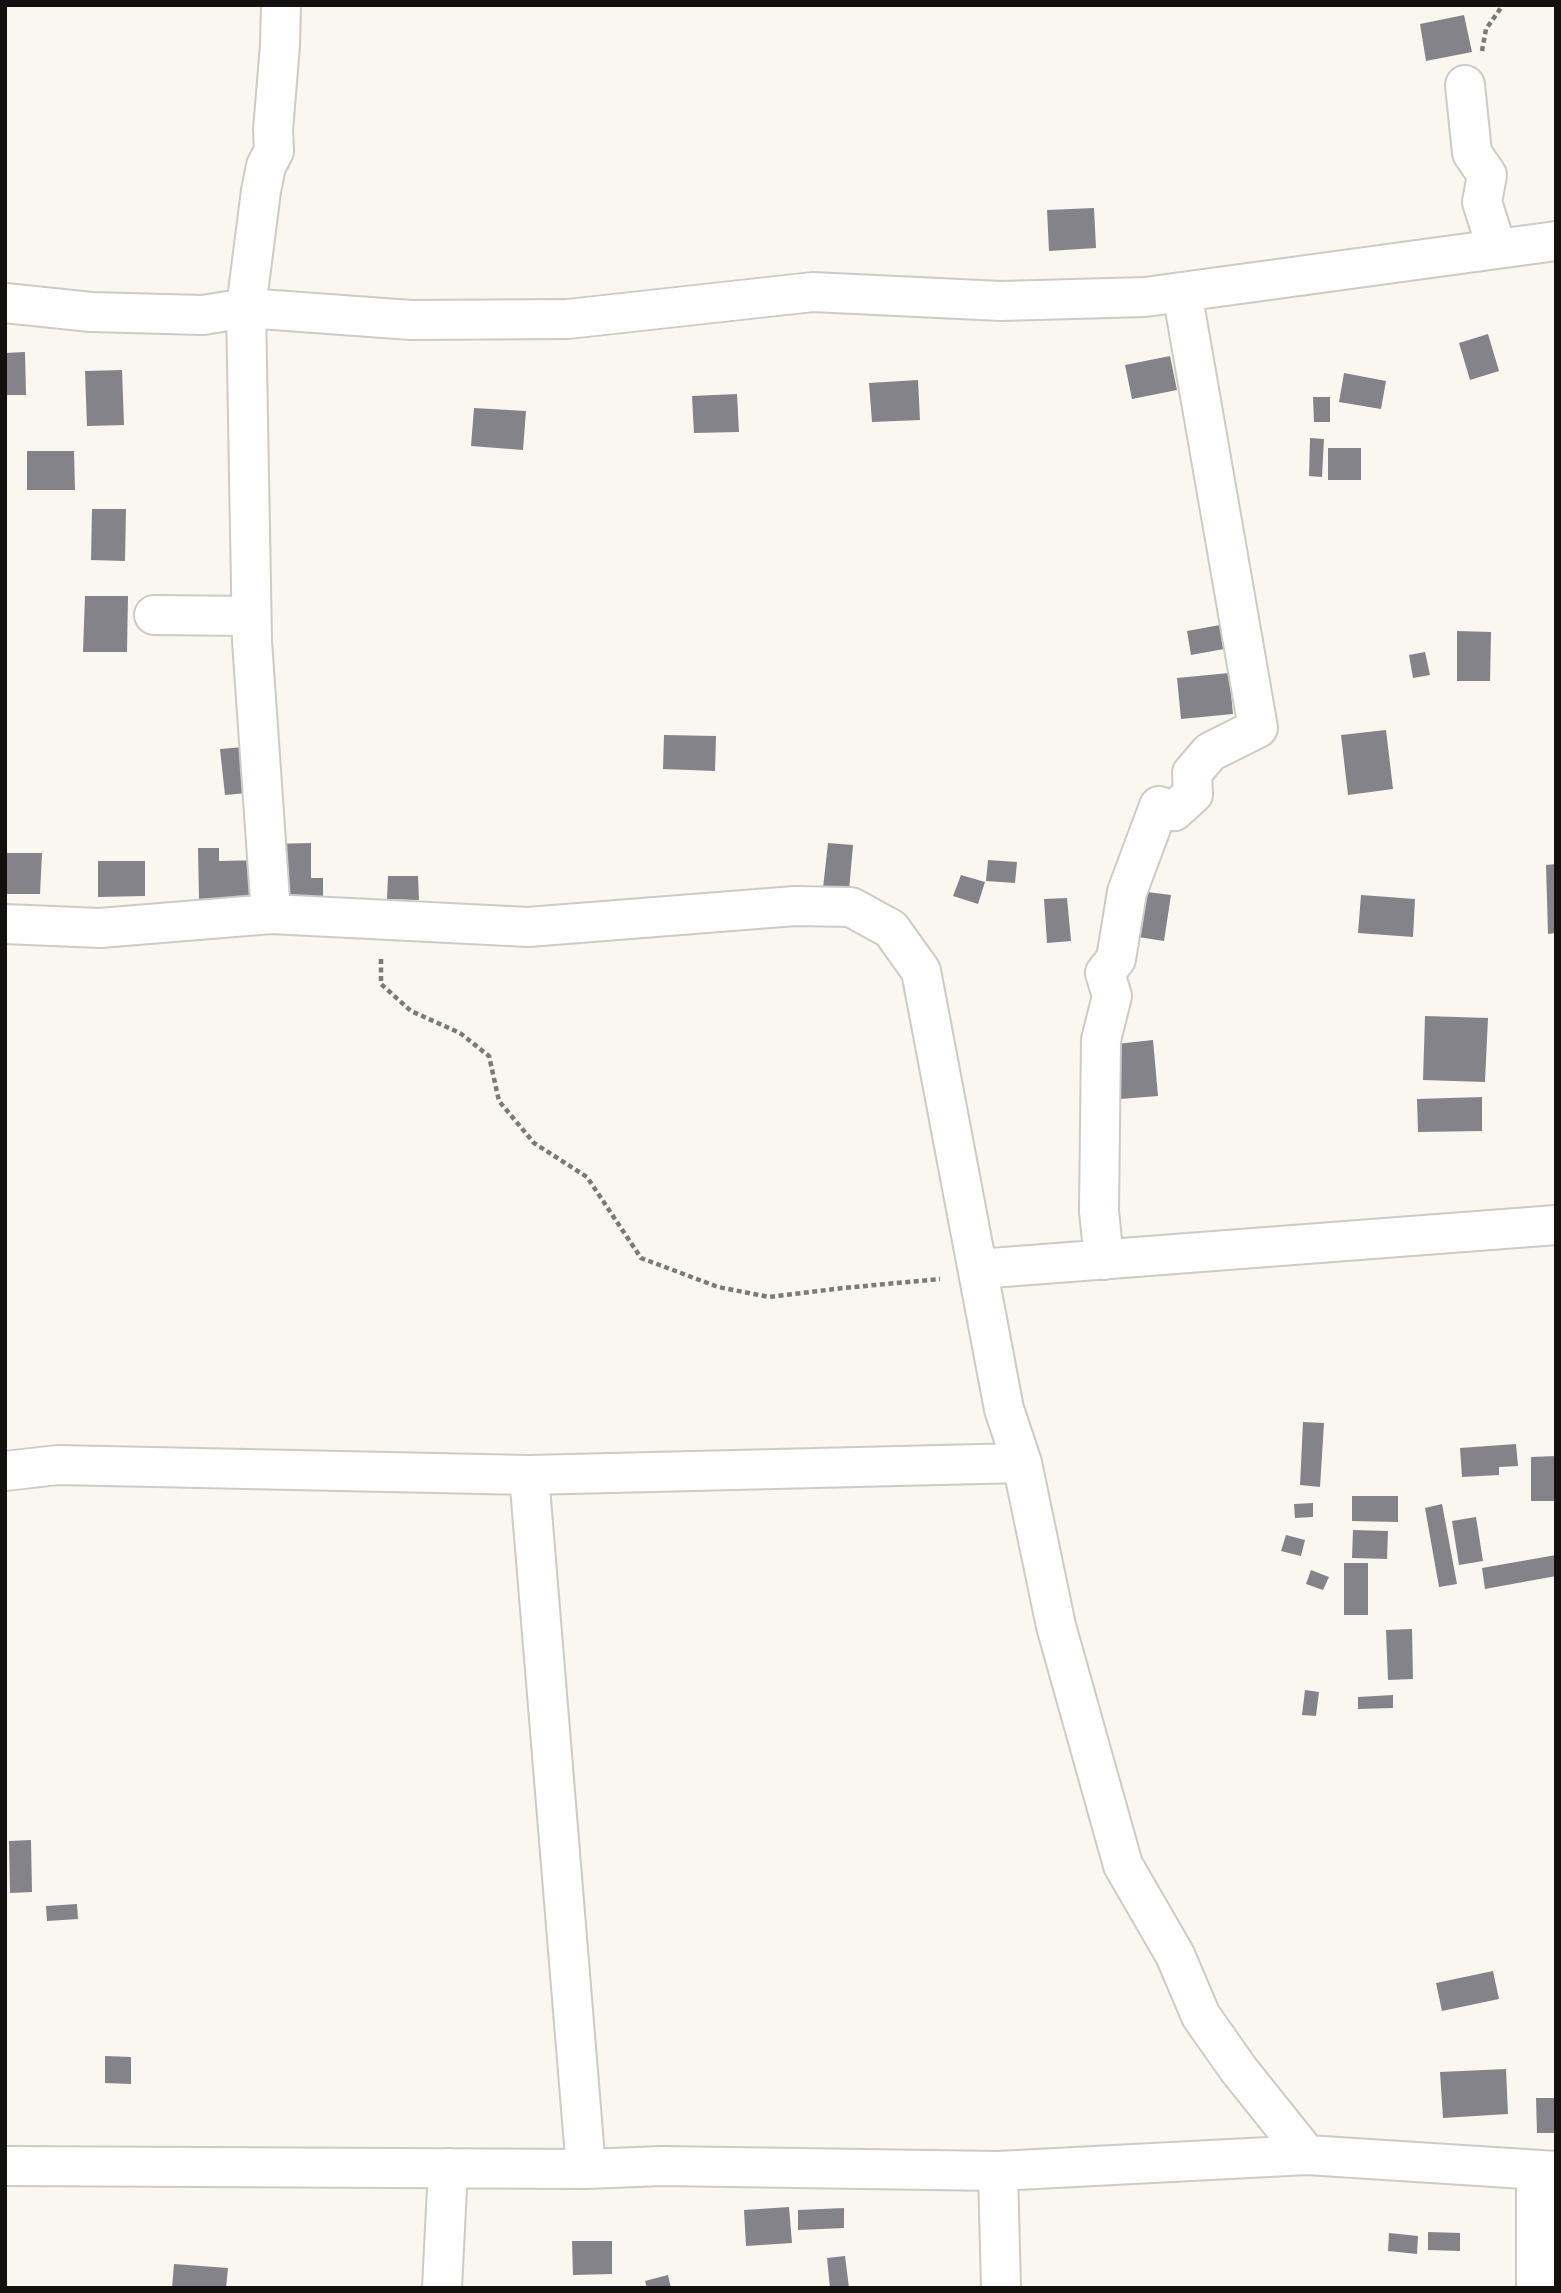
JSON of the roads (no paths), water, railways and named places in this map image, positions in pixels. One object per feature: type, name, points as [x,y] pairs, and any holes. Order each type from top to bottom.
[{"type":"street","points":[[271,914],[251,617],[246,309],[261,191],[266,166],[274,150],[281,5]]},
{"type":"street","points":[[1465,85],[1472,153],[1487,175],[1482,202],[1497,249]]},
{"type":"street","points":[[5,303],[91,312],[203,315],[246,309],[411,320],[568,319],[813,292],[1001,301],[1145,297],[1556,241]]},
{"type":"street","points":[[1104,1260],[1099,1211],[1101,1040],[1112,996],[1105,973],[1116,959],[1127,892],[1159,806],[1174,811],[1193,794],[1192,773],[1210,752],[1258,728],[1182,292]]},
{"type":"street","points":[[154,615],[251,617]]},
{"type":"street","points":[[5,925],[100,928],[271,914],[528,927],[795,906],[851,907],[891,929],[921,971],[1004,1409],[1022,1463],[1056,1626],[1123,1865],[1175,1955],[1201,2016],[1239,2070],[1307,2155]]},
{"type":"street","points":[[978,1269],[1556,1225]]},
{"type":"street","points":[[5,1471],[58,1465],[530,1475],[1022,1463]]},
{"type":"street","points":[[530,1475],[586,2169]]},
{"type":"street","points":[[5,2166],[586,2169],[662,2166],[998,2171],[1307,2155],[1546,2171],[1536,2288]]},
{"type":"street","points":[[442,2288],[448,2168]]},
{"type":"street","points":[[998,2171],[1001,2288]]}]
